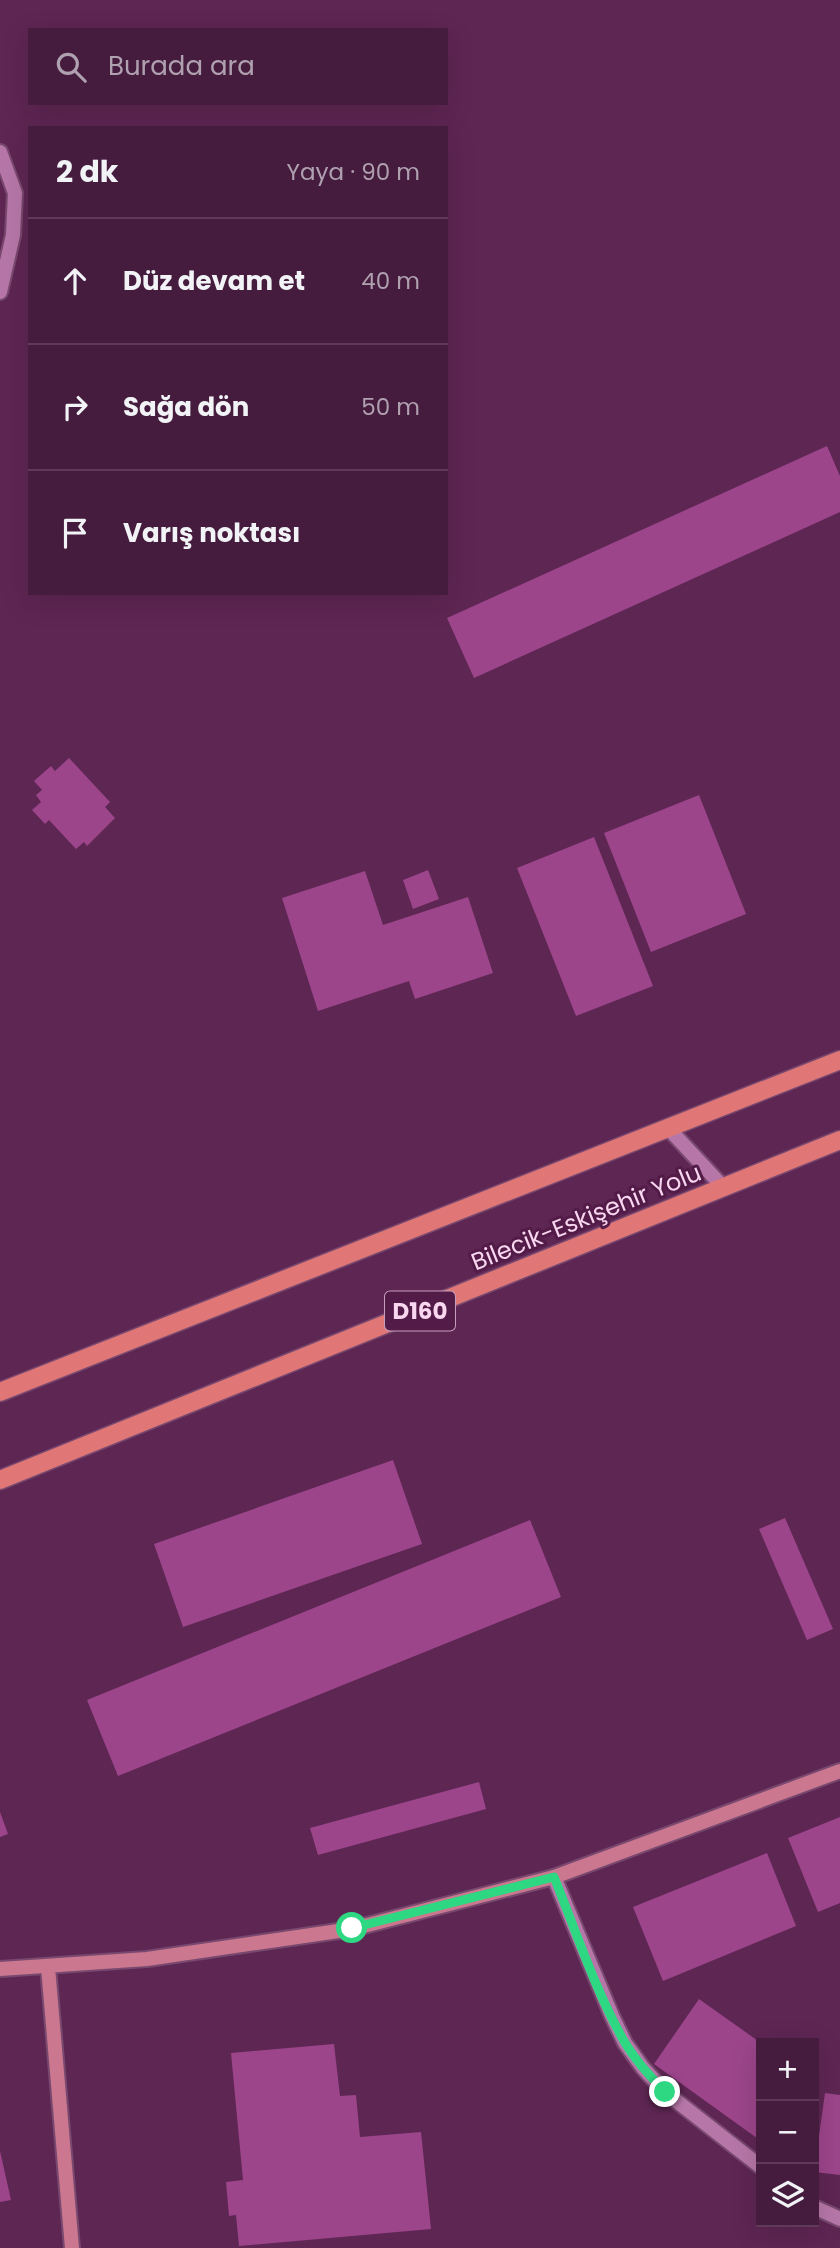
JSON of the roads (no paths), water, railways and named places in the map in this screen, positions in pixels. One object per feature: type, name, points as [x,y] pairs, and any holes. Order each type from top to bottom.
[{"type":"main road","name":"Bilecik-Eskişehir Yolu","points":[[0,1392],[840,1060]]},
{"type":"main road","name":"Bilecik-Eskişehir Yolu","points":[[0,1480],[840,1140]]},
{"type":"street","points":[[0,152],[15,193],[13,235],[0,292]]},
{"type":"street","points":[[669,1129],[723,1188]]},
{"type":"street","points":[[0,1969],[147,1959],[352,1928],[554,1877],[840,1771]]},
{"type":"street","points":[[554,1877],[611,2016],[625,2043],[665,2092],[757,2164]]},
{"type":"street","points":[[48,1966],[72,2248]]},
{"type":"street","points":[[819,2209],[840,2219]]}]
